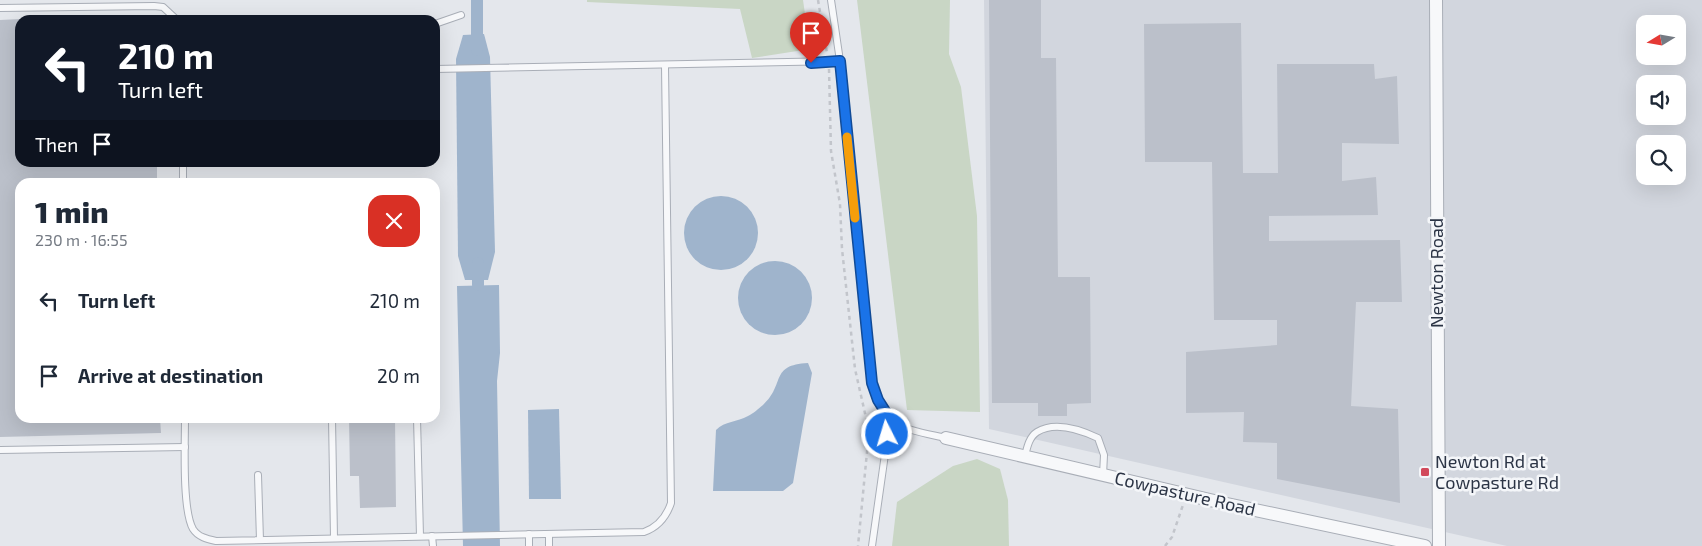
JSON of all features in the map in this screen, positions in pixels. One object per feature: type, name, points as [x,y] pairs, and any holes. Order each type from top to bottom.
[{"type":"street","name":"Newton Road","points":[[1436,0],[1439,546]]},
{"type":"street","name":"Cowpasture Road","points":[[946,438],[1186,494],[1425,546]]},
{"type":"lane","points":[[831,0],[840,61],[872,383],[878,400],[890,419],[912,430],[946,438]]},
{"type":"lane","points":[[0,8],[154,6],[163,8],[171,15]]},
{"type":"lane","points":[[440,22],[461,16]]},
{"type":"lane","points":[[440,69],[665,66],[840,61]]},
{"type":"lane","points":[[184,423],[187,509],[194,530],[207,539],[216,541],[644,532],[654,529],[667,515],[671,503],[665,66]]},
{"type":"lane","points":[[872,546],[890,419]]},
{"type":"lane","points":[[332,423],[334,538]]},
{"type":"lane","points":[[417,423],[420,536]]},
{"type":"lane","points":[[1025,456],[1030,440],[1036,432],[1051,427],[1081,430],[1098,438],[1104,455],[1103,475]]},
{"type":"lane","points":[[0,450],[185,447]]},
{"type":"lane","points":[[258,475],[260,540]]},
{"type":"lane","points":[[529,546],[530,534]]},
{"type":"lane","points":[[549,534],[549,546]]},
{"type":"lane","points":[[432,536],[433,546]]},
{"type":"path","points":[[818,0],[831,88],[831,151],[840,204],[842,249],[855,369],[869,431],[858,546]]},
{"type":"path","points":[[1165,546],[1172,537],[1186,494]]},
{"type":"shaded area","points":[[984,0],[1702,0],[1702,546],[1507,546],[989,429]]},
{"type":"green space","points":[[587,0],[803,0],[810,49],[752,58],[740,9],[587,2]]},
{"type":"green space","points":[[857,0],[950,0],[949,54],[961,87],[977,216],[980,412],[907,410]]},
{"type":"green space","points":[[977,459],[1000,469],[1008,500],[1009,546],[892,546],[897,502],[953,466]]},
{"type":"water","points":[[484,34],[490,57],[495,252],[488,280],[465,280],[458,256],[456,59],[463,35]]},
{"type":"water","points":[[721,196],[735,199],[747,207],[755,219],[758,233],[755,247],[747,259],[735,267],[721,270],[707,267],[695,259],[687,247],[684,233],[687,219],[695,207],[707,199]]},
{"type":"water","points":[[775,261],[789,264],[801,272],[809,284],[812,298],[809,312],[801,324],[789,332],[775,335],[761,332],[749,324],[741,312],[738,298],[741,284],[749,272],[761,264]]},
{"type":"water","points":[[499,285],[500,353],[497,381],[500,546],[463,546],[457,286]]},
{"type":"water","points":[[808,363],[812,373],[793,483],[783,491],[713,491],[716,430],[723,425],[750,415],[763,405],[774,390],[779,377],[788,367]]},
{"type":"water","points":[[559,409],[561,499],[529,499],[528,410]]},
{"type":"building","points":[[989,0],[1041,0],[1041,58],[1056,58],[1058,277],[1090,277],[1091,403],[1067,404],[1067,416],[1038,416],[1038,403],[992,403]]},
{"type":"building","points":[[15,19],[15,167],[157,167],[157,178],[15,178],[15,423],[160,423],[161,433],[0,437],[0,20]]},
{"type":"building","points":[[1241,23],[1243,173],[1278,173],[1277,64],[1374,64],[1375,79],[1397,76],[1399,144],[1342,143],[1342,181],[1376,177],[1378,215],[1269,216],[1269,241],[1400,240],[1402,302],[1356,302],[1351,406],[1398,409],[1400,503],[1277,479],[1277,443],[1243,442],[1244,412],[1186,413],[1186,352],[1277,345],[1277,320],[1214,320],[1212,162],[1145,162],[1144,24]]},
{"type":"building","points":[[349,423],[395,423],[396,507],[360,508],[359,476],[350,476]]},
{"type":"waterway","points":[[477,0],[477,50]]},
{"type":"waterway","points":[[478,263],[478,285]]},
{"type":"slow traffic","points":[[847,137],[855,218]]},
{"type":"place","name":"Newton Rd at Cowpasture Rd","points":[[1425,472]]},
{"type":"route","points":[[811,63],[840,61],[872,383],[878,400],[890,419],[887,434]]}]
